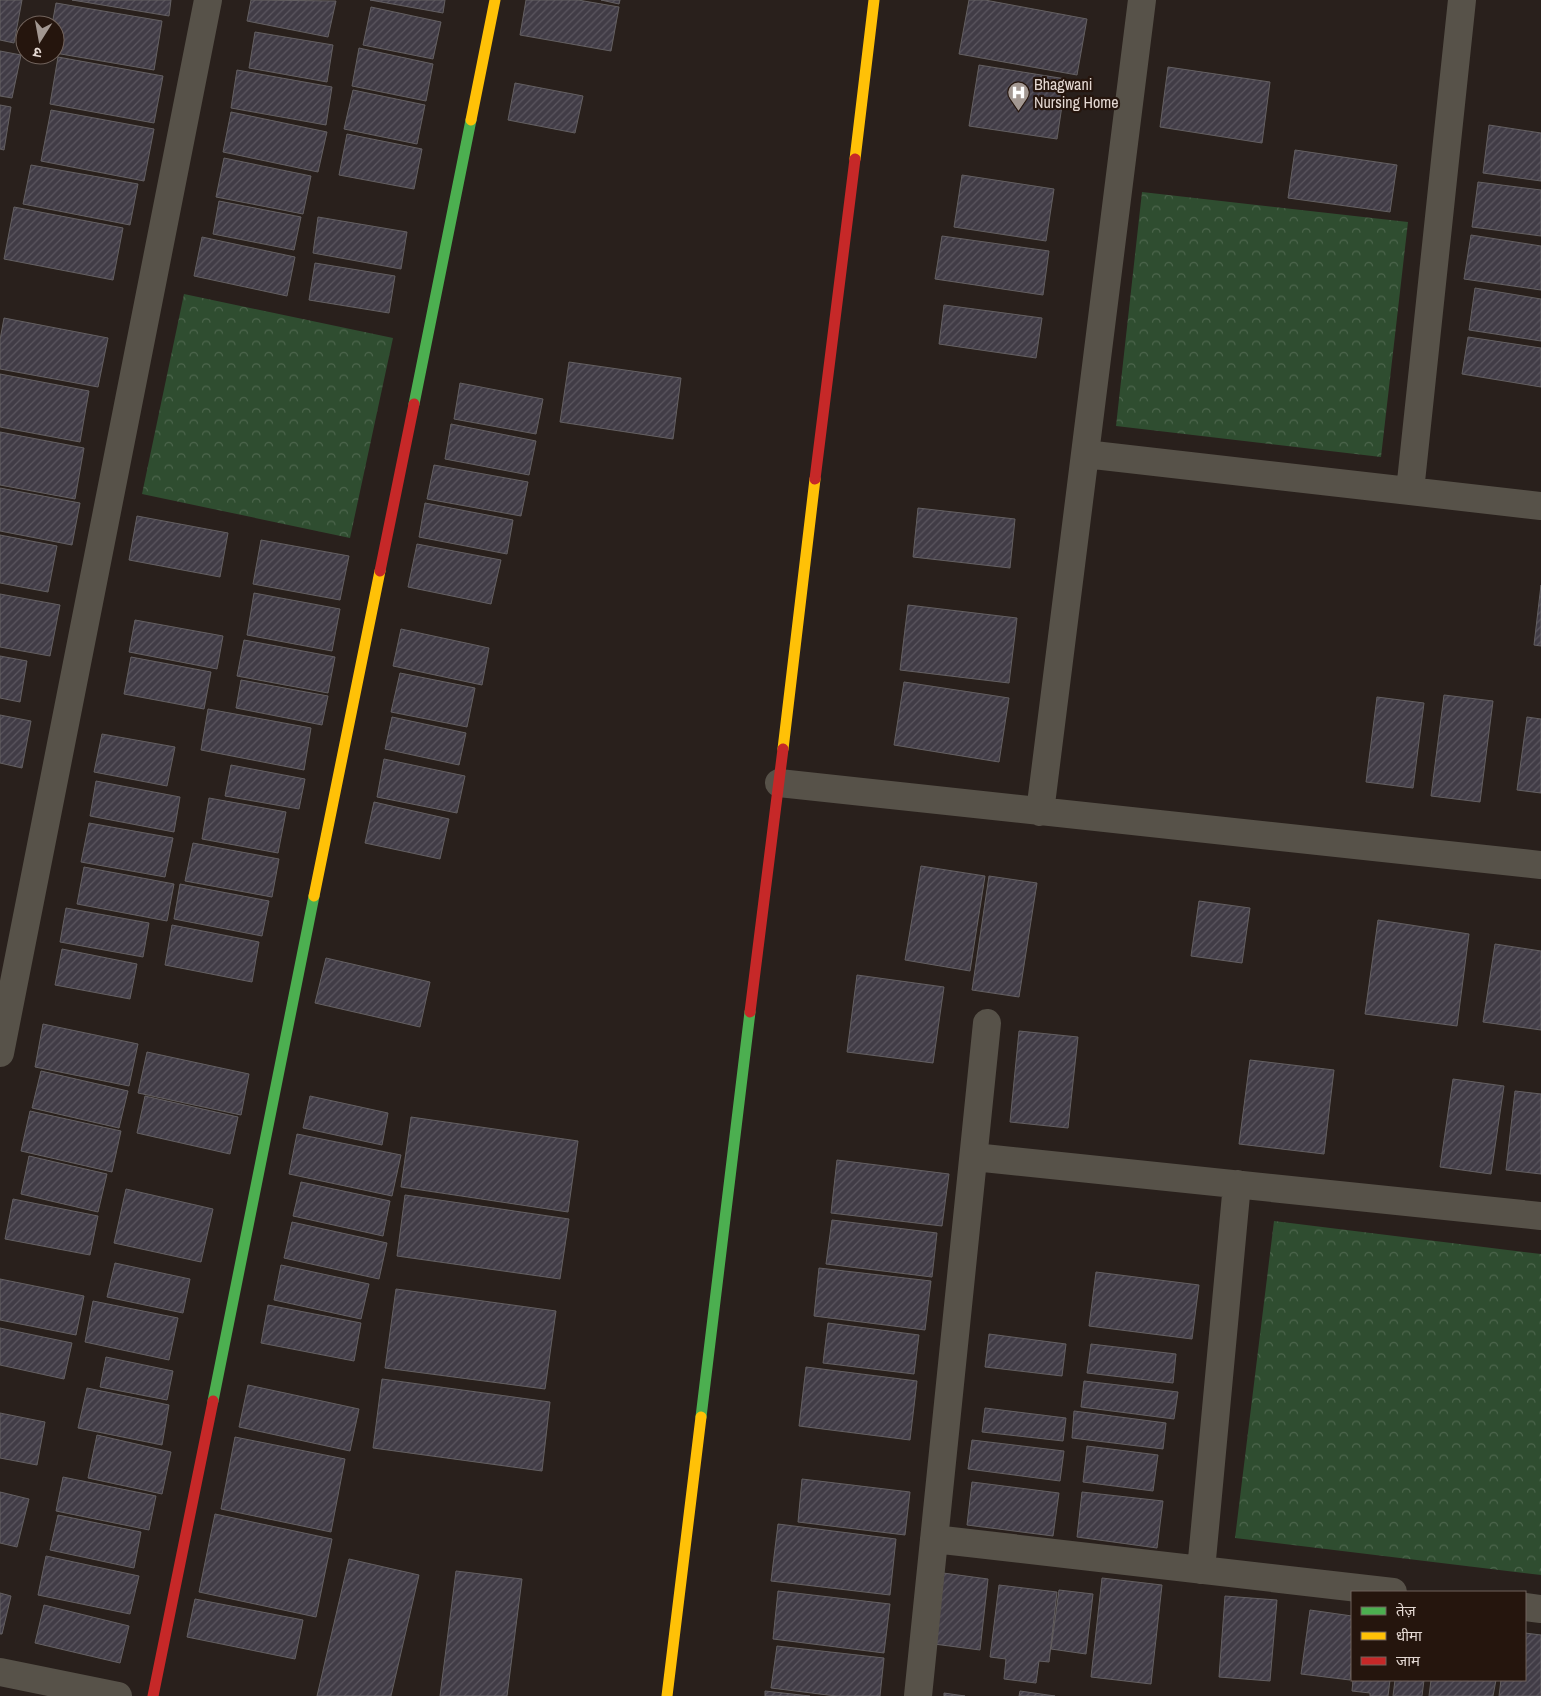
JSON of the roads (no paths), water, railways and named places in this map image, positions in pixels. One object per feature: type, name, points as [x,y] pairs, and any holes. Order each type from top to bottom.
[{"type":"street","points":[[0,1053],[208,0]]},
{"type":"street","points":[[153,1696],[495,0]]},
{"type":"street","points":[[667,1696],[874,0]]},
{"type":"street","points":[[1040,812],[1142,0]]},
{"type":"street","points":[[1410,491],[1462,0]]},
{"type":"street","points":[[1085,454],[1541,506]]},
{"type":"street","points":[[778,783],[1541,865]]},
{"type":"street","points":[[918,1696],[987,1022]]},
{"type":"street","points":[[974,1156],[1541,1216]]},
{"type":"street","points":[[1201,1570],[1237,1184]]},
{"type":"street","points":[[934,1539],[1384,1591]]},
{"type":"street","points":[[1526,1608],[1541,1609]]},
{"type":"street","points":[[0,1672],[118,1696]]},
{"type":"place","name":"Bhagwani Nursing Home","points":[[1018,112]]}]
